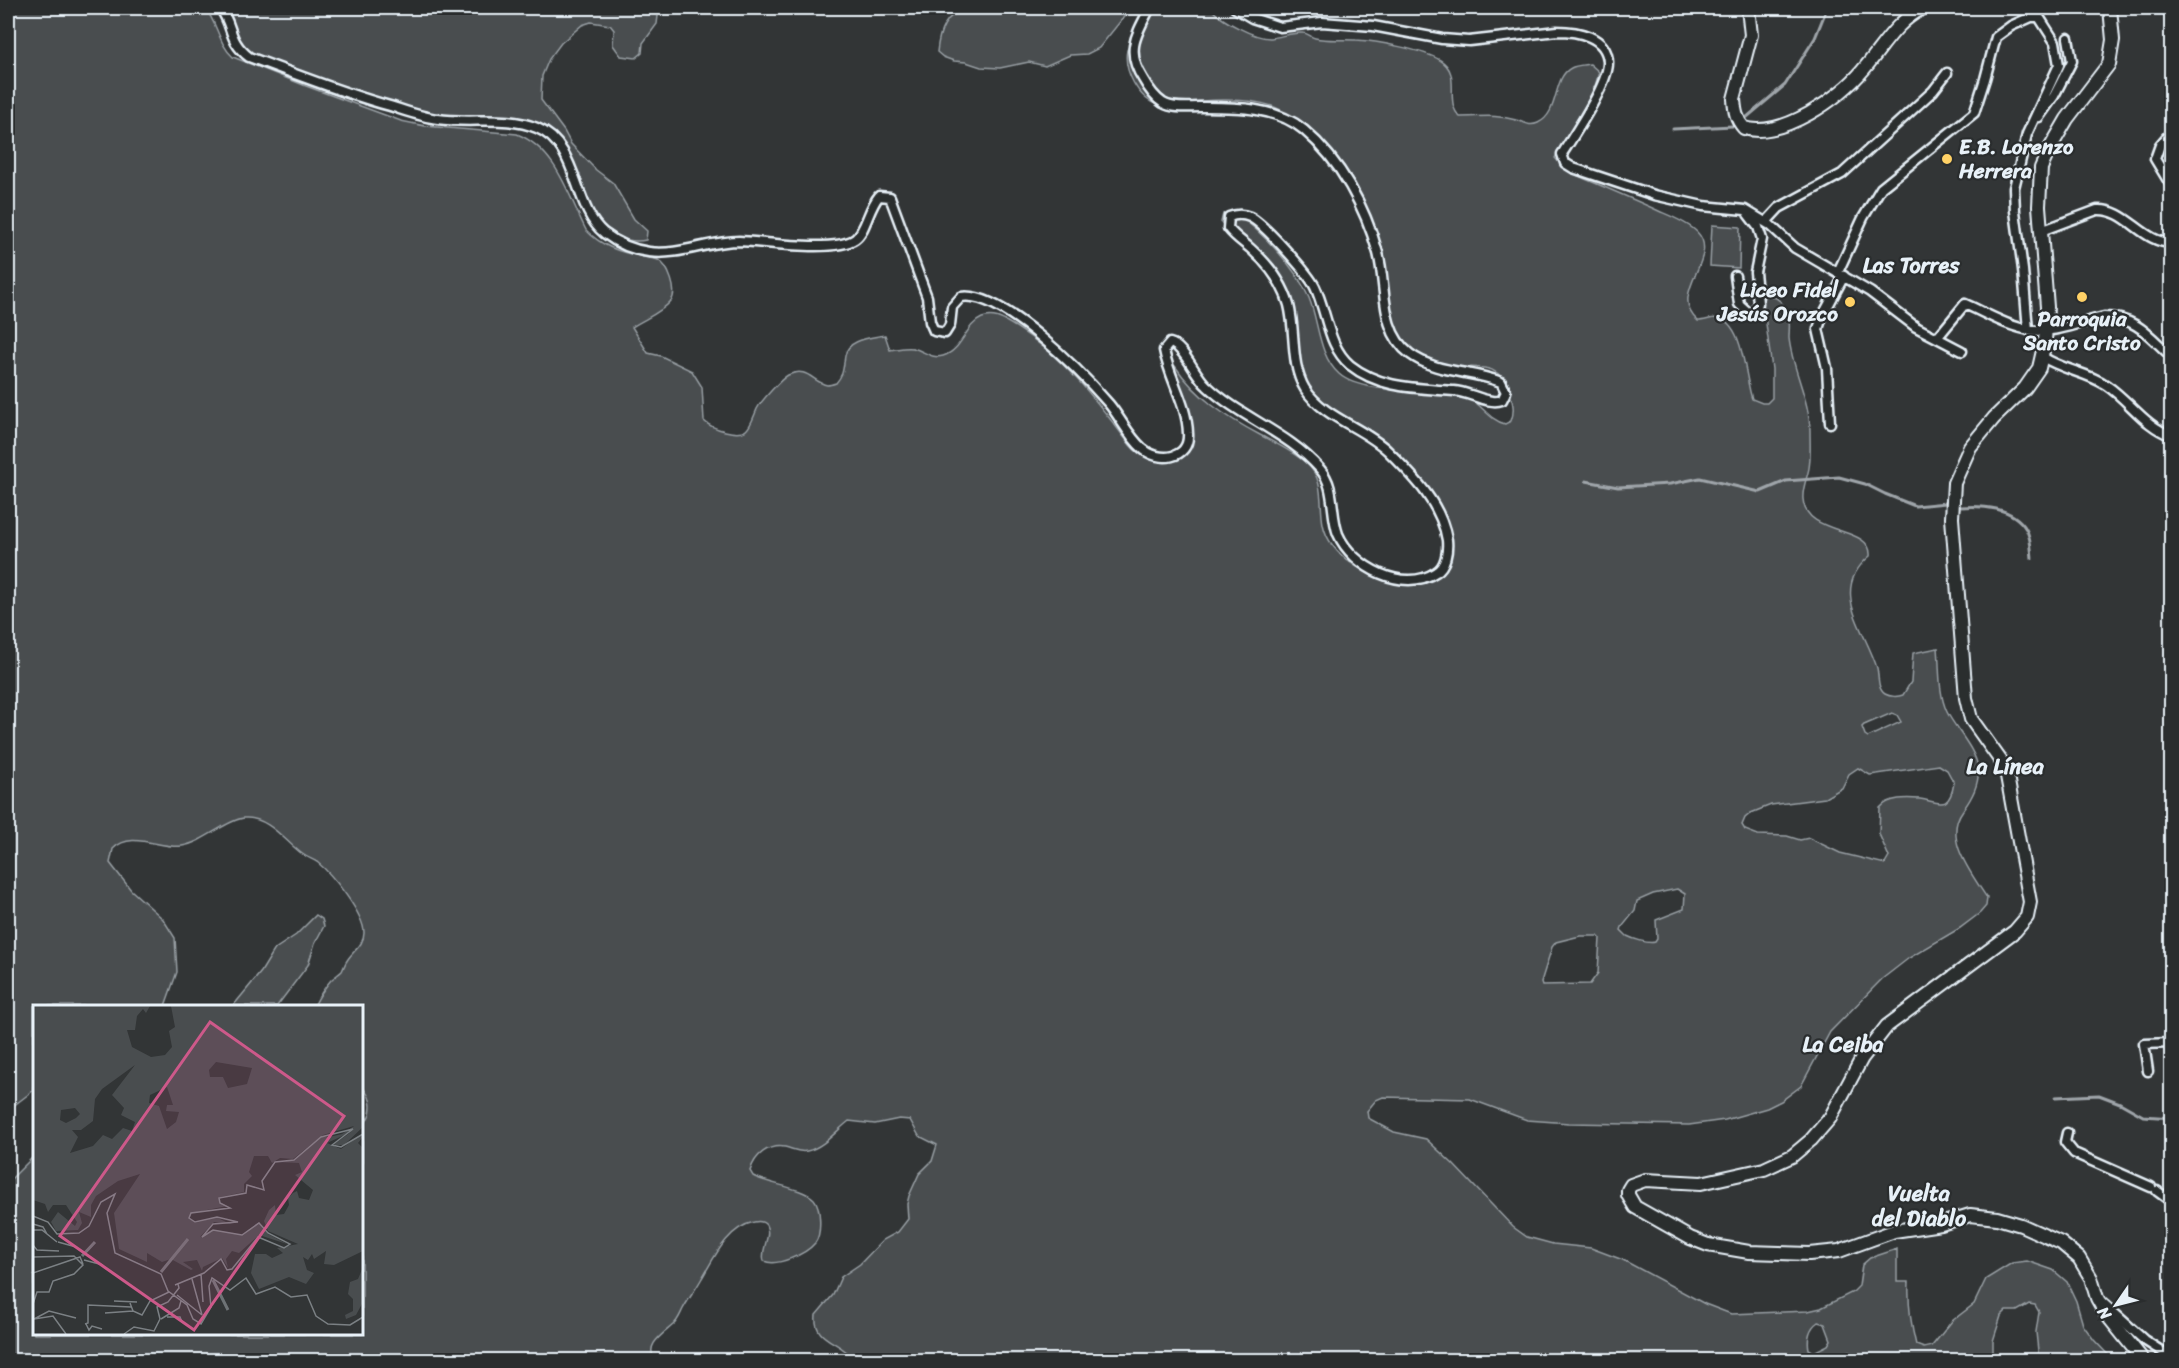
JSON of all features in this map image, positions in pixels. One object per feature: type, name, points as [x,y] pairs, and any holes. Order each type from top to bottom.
[{"type":"main road","points":[[1748,8],[1751,35],[1734,99],[1734,108],[1740,123],[1744,128],[1751,130],[1761,130],[1809,114],[1853,81],[1902,20],[1923,8]]},
{"type":"main road","points":[[2110,8],[2114,40],[2109,64],[2067,119],[2041,168],[2039,206],[2047,307],[2040,368],[2031,381],[1994,418],[1970,447],[1954,483],[1952,510],[1966,698],[1971,719],[2003,764],[2011,788],[2030,902],[2027,917],[2004,941],[1887,1026],[1862,1058],[1830,1118],[1811,1140],[1792,1156],[1764,1169],[1701,1183],[1646,1180],[1637,1182],[1628,1190],[1628,1195],[1635,1206],[1698,1243],[1749,1252],[1823,1253],[1839,1251],[1894,1231],[1941,1224],[1960,1217],[1983,1215],[1997,1218],[2050,1237],[2079,1258],[2091,1278],[2097,1298],[2118,1331],[2143,1360]]},
{"type":"street","points":[[220,8],[234,42],[249,57],[361,98],[416,114],[439,119],[514,123],[539,129],[561,149],[592,219],[602,232],[621,244],[648,252],[671,253],[714,243],[736,241],[837,246],[855,239],[863,230],[871,205],[879,196],[890,197],[895,205],[927,297],[930,322],[934,331],[945,333],[950,325],[952,307],[961,297],[979,297],[995,305],[1059,351],[1109,404],[1142,448],[1160,458],[1169,458],[1180,453],[1189,435],[1186,415],[1164,350],[1170,343],[1175,344],[1182,351],[1199,379],[1218,396],[1295,446],[1320,469],[1326,478],[1331,494],[1335,525],[1339,535],[1356,557],[1370,568],[1395,579],[1413,582],[1424,579],[1439,571],[1447,556],[1446,532],[1437,509],[1428,494],[1405,467],[1383,446],[1320,406],[1308,393],[1296,363],[1293,323],[1288,303],[1278,280],[1265,263],[1228,228],[1229,217],[1236,214],[1251,218],[1302,268],[1315,287],[1341,355],[1365,376],[1396,387],[1459,391],[1496,402],[1502,400],[1506,392],[1501,382],[1485,375],[1442,369],[1412,356],[1405,350],[1392,329],[1384,305],[1378,255],[1366,218],[1350,186],[1333,160],[1322,146],[1301,128],[1280,116],[1261,111],[1232,107],[1178,107],[1164,104],[1149,90],[1139,73],[1133,56],[1135,38],[1150,8]]},
{"type":"street","points":[[1235,8],[1252,18],[1280,27],[1322,22],[1373,26],[1442,39],[1469,41],[1571,31],[1586,35],[1604,49],[1608,62],[1602,83],[1562,154],[1565,163],[1573,168],[1654,195],[1702,206],[1745,210],[1766,222],[1796,248],[1870,292],[1902,318],[1962,351]]},
{"type":"street","points":[[1830,423],[1827,368],[1818,329],[1863,218],[1881,188],[1974,112],[1996,37],[2011,26],[2031,17],[2039,17],[2055,42],[2059,65],[2027,134],[2017,172],[2014,202],[2028,330]]},
{"type":"street","points":[[2027,134],[2054,96],[2068,69],[2072,56],[2068,38]]},
{"type":"street","points":[[1766,222],[1779,208],[1842,174],[1933,91],[1947,73]]},
{"type":"street","points":[[2172,131],[2160,145],[2155,159],[2172,188]]},
{"type":"street","points":[[2041,231],[2105,209],[2119,215],[2152,239],[2172,243]]},
{"type":"street","points":[[1735,276],[1739,304],[1749,313],[1756,311],[1758,303],[1755,273],[1762,239],[1758,227],[1745,210]]},
{"type":"street","points":[[1937,338],[1965,304],[2013,326],[2028,330],[2046,331],[2104,317],[2114,317],[2136,325],[2147,332],[2172,357]]},
{"type":"street","points":[[2043,357],[2105,384],[2152,428],[2172,436]]},
{"type":"street","points":[[2148,1071],[2144,1044],[2172,1042]]},
{"type":"street","points":[[2067,1133],[2065,1142],[2074,1153],[2154,1189],[2172,1202]]},
{"type":"street","points":[[2097,1298],[2144,1340],[2172,1358]]},
{"type":"shaded area","points":[[8,8],[205,8],[224,46],[233,57],[401,121],[425,126],[517,134],[531,141],[552,162],[586,230],[592,236],[618,250],[658,260],[666,268],[673,286],[671,301],[632,327],[648,353],[661,356],[692,371],[702,387],[704,421],[716,428],[733,433],[744,432],[750,426],[763,401],[788,375],[800,372],[827,385],[836,383],[842,374],[847,350],[861,340],[885,335],[890,350],[913,348],[939,357],[955,349],[976,321],[996,317],[1016,327],[1049,352],[1078,380],[1130,445],[1139,454],[1149,458],[1173,458],[1184,447],[1186,429],[1170,366],[1175,366],[1193,388],[1213,406],[1235,421],[1290,451],[1313,470],[1319,484],[1323,524],[1327,536],[1343,557],[1366,572],[1379,577],[1404,581],[1422,577],[1439,570],[1450,539],[1443,512],[1422,482],[1300,386],[1295,377],[1292,306],[1286,286],[1270,264],[1227,230],[1221,222],[1223,214],[1234,212],[1266,239],[1287,262],[1309,298],[1327,357],[1339,374],[1350,381],[1379,388],[1460,395],[1473,400],[1493,418],[1505,424],[1511,421],[1513,414],[1510,393],[1505,382],[1492,370],[1477,367],[1458,368],[1415,360],[1383,314],[1377,259],[1369,234],[1349,191],[1321,148],[1289,115],[1272,106],[1245,101],[1216,100],[1158,105],[1144,97],[1138,90],[1127,66],[1127,50],[1150,8],[1211,8],[1230,23],[1264,37],[1305,33],[1320,39],[1387,44],[1432,56],[1447,66],[1452,80],[1455,111],[1460,117],[1502,117],[1535,124],[1550,112],[1565,73],[1573,67],[1590,64],[1599,72],[1594,90],[1555,158],[1564,168],[1576,175],[1675,218],[1697,232],[1703,242],[1703,253],[1690,288],[1688,299],[1690,310],[1698,321],[1717,318],[1726,322],[1733,329],[1742,352],[1752,399],[1762,403],[1767,403],[1772,398],[1772,369],[1763,301],[1766,296],[1770,296],[1779,300],[1783,305],[1789,318],[1791,350],[1809,419],[1810,459],[1803,499],[1807,511],[1815,520],[1851,534],[1868,546],[1870,556],[1858,569],[1852,582],[1851,596],[1858,624],[1877,668],[1882,692],[1889,696],[1903,695],[1911,682],[1913,653],[1938,648],[1944,705],[1965,739],[1978,768],[1977,785],[1957,821],[1956,832],[1957,844],[1967,867],[1987,898],[1986,906],[1960,928],[1909,958],[1882,979],[1830,1032],[1801,1086],[1781,1101],[1767,1108],[1725,1120],[1689,1125],[1527,1120],[1470,1099],[1383,1097],[1376,1100],[1367,1111],[1368,1118],[1394,1132],[1426,1139],[1513,1227],[1527,1237],[1553,1244],[1591,1248],[1623,1260],[1705,1304],[1731,1314],[1808,1311],[1821,1308],[1853,1292],[1859,1286],[1862,1265],[1870,1258],[1897,1249],[1897,1282],[1909,1282],[1909,1306],[1914,1337],[1916,1345],[1924,1348],[1932,1346],[1952,1321],[1974,1304],[1986,1279],[2012,1263],[2027,1261],[2053,1270],[2067,1282],[2076,1301],[2083,1325],[2113,1360],[2039,1360],[2036,1332],[2039,1312],[2035,1305],[2029,1304],[2017,1311],[2006,1311],[2001,1316],[1993,1341],[1993,1360],[1854,1360],[1854,1354],[1849,1351],[1838,1355],[1833,1360],[854,1360],[849,1353],[823,1336],[816,1324],[816,1315],[833,1295],[841,1277],[860,1264],[883,1240],[898,1232],[908,1219],[909,1196],[919,1174],[932,1161],[937,1145],[919,1136],[910,1120],[899,1119],[875,1124],[849,1121],[813,1149],[801,1152],[785,1147],[773,1147],[763,1152],[755,1160],[750,1171],[753,1176],[802,1192],[814,1199],[820,1227],[815,1243],[798,1255],[783,1261],[770,1262],[764,1261],[763,1257],[768,1234],[765,1224],[754,1222],[736,1230],[722,1245],[676,1322],[653,1345],[653,1355],[656,1360],[8,1360],[8,1182],[33,1157],[33,1335],[363,1335],[363,1125],[369,1117],[371,1106],[369,1096],[363,1088],[363,1005],[315,1005],[326,986],[342,971],[347,960],[361,944],[364,937],[363,925],[346,895],[317,862],[301,853],[276,830],[253,818],[237,820],[198,841],[182,846],[137,840],[120,844],[113,849],[110,863],[131,890],[163,919],[175,938],[177,972],[165,1005],[33,1005],[33,1091],[8,1110]],"holes":[[[1892,713],[1897,715],[1901,722],[1868,737],[1865,735],[1862,727],[1864,725]],[[1939,765],[1947,770],[1954,783],[1946,802],[1904,799],[1893,800],[1880,808],[1879,834],[1889,857],[1885,864],[1840,853],[1809,838],[1800,840],[1787,836],[1758,835],[1745,830],[1742,825],[1751,813],[1771,805],[1825,798],[1842,788],[1849,774],[1858,768],[1870,775]],[[1677,889],[1685,894],[1684,909],[1656,920],[1657,939],[1655,942],[1637,940],[1627,936],[1621,930],[1635,911],[1637,901],[1653,894]],[[1580,936],[1600,938],[1598,973],[1590,984],[1542,985],[1552,947],[1556,942]],[[1818,1322],[1825,1324],[1831,1340],[1828,1345],[1814,1352],[1809,1349],[1809,1334]]]},
{"type":"shaded area","points":[[215,8],[651,8],[658,16],[657,24],[643,43],[642,53],[636,58],[621,56],[613,45],[614,30],[610,25],[591,22],[582,25],[561,43],[549,59],[542,76],[541,100],[571,144],[596,170],[613,183],[634,219],[647,231],[646,240],[632,241],[617,237],[597,225],[560,153],[540,128],[532,122],[504,116],[451,117],[410,111],[252,55],[241,48]]},
{"type":"shaded area","points":[[966,8],[1131,8],[1099,48],[1087,54],[1070,55],[1045,66],[1029,62],[1000,68],[981,67],[954,61],[937,52],[939,37],[944,25],[953,15]]},
{"type":"shaded area","points":[[1712,225],[1740,227],[1739,268],[1710,266]]},
{"type":"shaded area","points":[[316,915],[322,919],[324,926],[315,943],[308,965],[278,1005],[234,1005],[261,972],[275,949],[296,935]]},
{"type":"waterway","points":[[1746,118],[1785,85],[1815,38],[1827,8]]},
{"type":"waterway","points":[[1673,129],[1733,126]]},
{"type":"waterway","points":[[1586,481],[1618,487],[1670,484],[1700,478],[1760,492],[1786,481],[1839,477],[1865,484],[1915,506],[1946,503]]},
{"type":"waterway","points":[[1960,507],[1987,507],[2013,516],[2028,532],[2032,558]]},
{"type":"waterway","points":[[2055,1097],[2099,1095],[2120,1103],[2143,1116],[2172,1118]]},
{"type":"place","name":"E.B. Lorenzo Herrera","points":[[1947,159]]},
{"type":"place","name":"Parroquia Santo Cristo","points":[[2082,297]]},
{"type":"place","name":"Liceo Fidel Jesús Orozco","points":[[1850,302]]},
{"type":"district","name":"Las Torres","points":[[1911,265]]},
{"type":"district","name":"La Línea","points":[[2005,766]]},
{"type":"district","name":"La Ceiba","points":[[1843,1044]]},
{"type":"district","name":"Vuelta del Diablo","points":[[1919,1206]]}]
